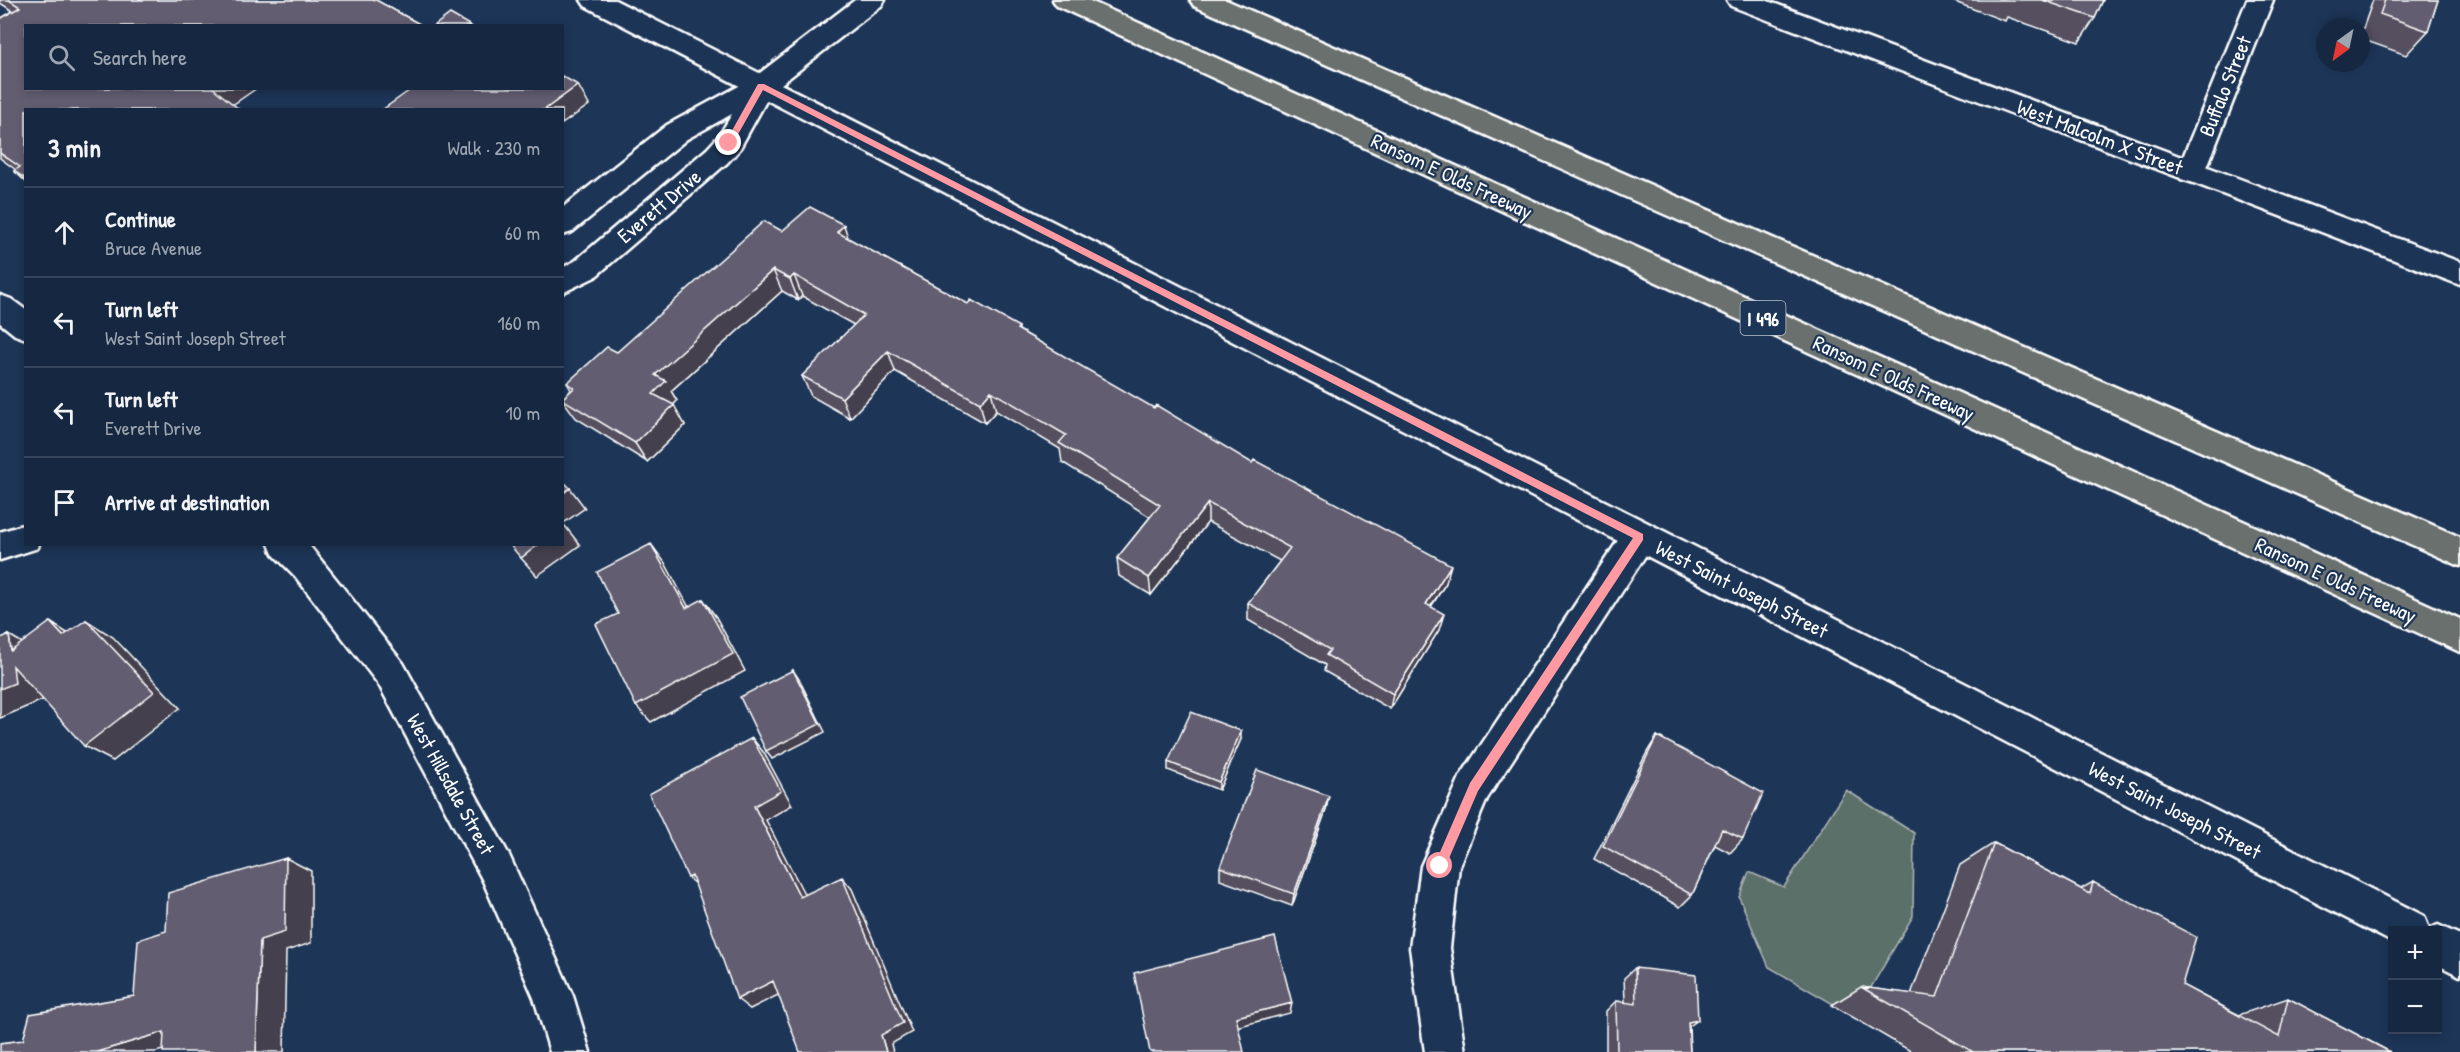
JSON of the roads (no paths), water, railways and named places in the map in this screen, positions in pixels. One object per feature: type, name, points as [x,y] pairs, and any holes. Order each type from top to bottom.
[{"type":"highway","name":"Ransom E Olds Freeway","points":[[1066,0],[2460,636]]},
{"type":"highway","points":[[1203,0],[2460,552]]},
{"type":"street","name":"West Saint Joseph Street","points":[[594,0],[2402,926]]},
{"type":"street","name":"Everett Drive","points":[[564,222],[676,132],[761,86],[872,0]]},
{"type":"street","name":"West Malcolm X Street","points":[[1740,0],[2460,274]]},
{"type":"street","name":"Buffalo Street","points":[[2191,172],[2260,0]]},
{"type":"street","name":"Everett Drive","points":[[574,275],[717,156],[729,143],[761,86]]},
{"type":"street","points":[[0,307],[24,325]]},
{"type":"street","points":[[1445,1052],[1430,948],[1440,866],[1474,787],[1639,537]]},
{"type":"street","points":[[0,546],[24,539]]},
{"type":"street","name":"West Hillsdale Street","points":[[303,552],[391,674],[444,771],[506,889],[553,996],[570,1052]]},
{"type":"street","points":[[2442,947],[2460,956]]}]
